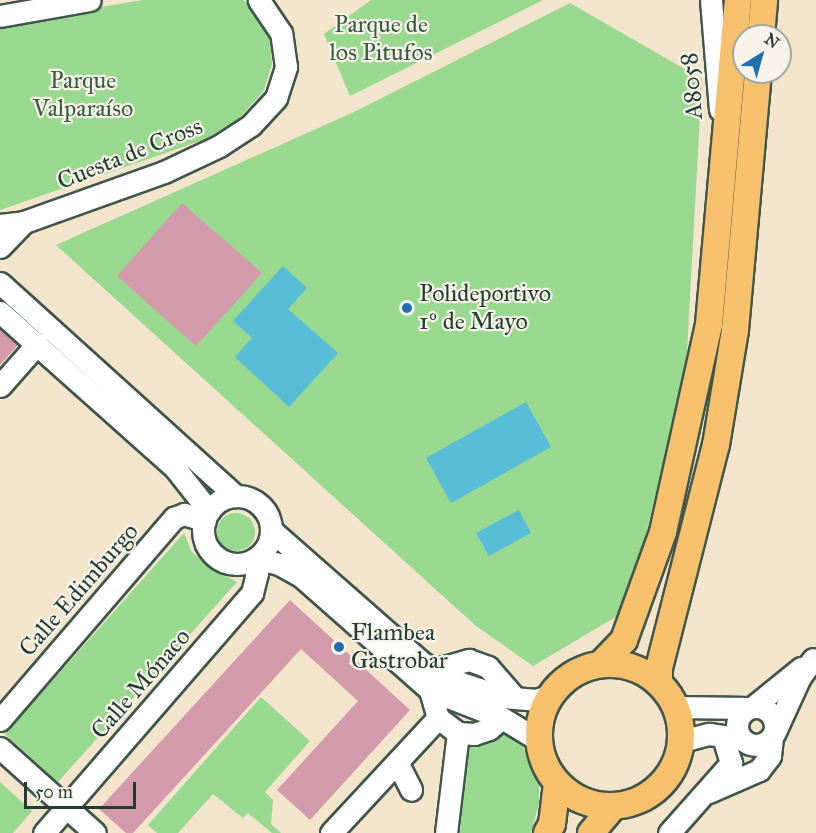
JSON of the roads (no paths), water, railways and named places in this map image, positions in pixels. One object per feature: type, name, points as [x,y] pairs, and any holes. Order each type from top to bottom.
[{"type":"main road","points":[[601,664],[624,665],[659,681],[676,707],[682,741],[677,761],[660,786],[634,803],[614,807],[583,801],[557,783],[544,763],[538,740],[541,716],[551,695],[566,679],[601,664],[624,640],[663,532],[709,324],[725,167],[738,0]]},
{"type":"main road","points":[[762,24],[764,0]]},
{"type":"main road","points":[[659,681],[659,668],[718,434],[735,330],[757,84]]},
{"type":"main road","points":[[547,833],[552,824],[557,783]]},
{"type":"main road","points":[[591,833],[614,807]]},
{"type":"street","points":[[0,16],[90,0]]},
{"type":"street","name":"Cuesta de Cross","points":[[0,225],[24,222],[192,160],[219,146],[264,113],[281,87],[286,56],[276,23],[259,0]]},
{"type":"street","name":"A8058","points":[[711,0],[725,167]]},
{"type":"street","name":"Cuesta de Cross","points":[[0,247],[24,222]]},
{"type":"street","points":[[0,283],[236,496],[261,505],[271,530],[393,639],[435,681],[514,698],[536,700],[551,695]]},
{"type":"street","points":[[0,312],[175,468],[207,516],[206,541],[218,557],[237,564],[253,560],[279,564],[302,577],[435,681],[538,740]]},
{"type":"street","points":[[0,386],[37,344]]},
{"type":"street","points":[[207,516],[225,498],[236,496]]},
{"type":"street","name":"Calle Edimburgo","points":[[0,720],[174,518],[192,514],[207,516]]},
{"type":"street","points":[[253,560],[268,545],[271,530]]},
{"type":"street","name":"Calle Mónaco","points":[[44,833],[252,593],[257,573],[253,560]]},
{"type":"street","points":[[669,833],[701,796],[725,773],[731,763],[732,738],[737,722],[751,707],[814,658]]},
{"type":"street","points":[[682,741],[693,735],[732,738],[758,745],[773,736],[800,676],[814,658]]},
{"type":"street","points":[[331,833],[438,718],[435,681]]},
{"type":"street","points":[[676,707],[751,707],[769,711],[776,726],[770,756],[759,770],[701,796]]},
{"type":"street","points":[[438,718],[458,732],[474,734],[489,729],[502,718]]},
{"type":"street","points":[[446,833],[458,732]]},
{"type":"street","points":[[0,748],[96,833]]},
{"type":"street","points":[[397,762],[411,789]]},
{"type":"water","points":[[283,266],[307,288],[288,309],[338,353],[289,407],[235,357],[252,338],[233,321]]},
{"type":"water","points":[[526,402],[551,447],[451,503],[426,458]]},
{"type":"water","points":[[519,510],[531,533],[489,556],[476,533]]},
{"type":"place","name":"Polideportivo 1º de Mayo","points":[[407,308]]},
{"type":"place","name":"Flambea Gastrobar","points":[[339,647]]},
{"type":"park label","name":"Parque de los Pitufos","points":[[381,39]]},
{"type":"park label","name":"Parque Valparaíso","points":[[83,95]]}]
